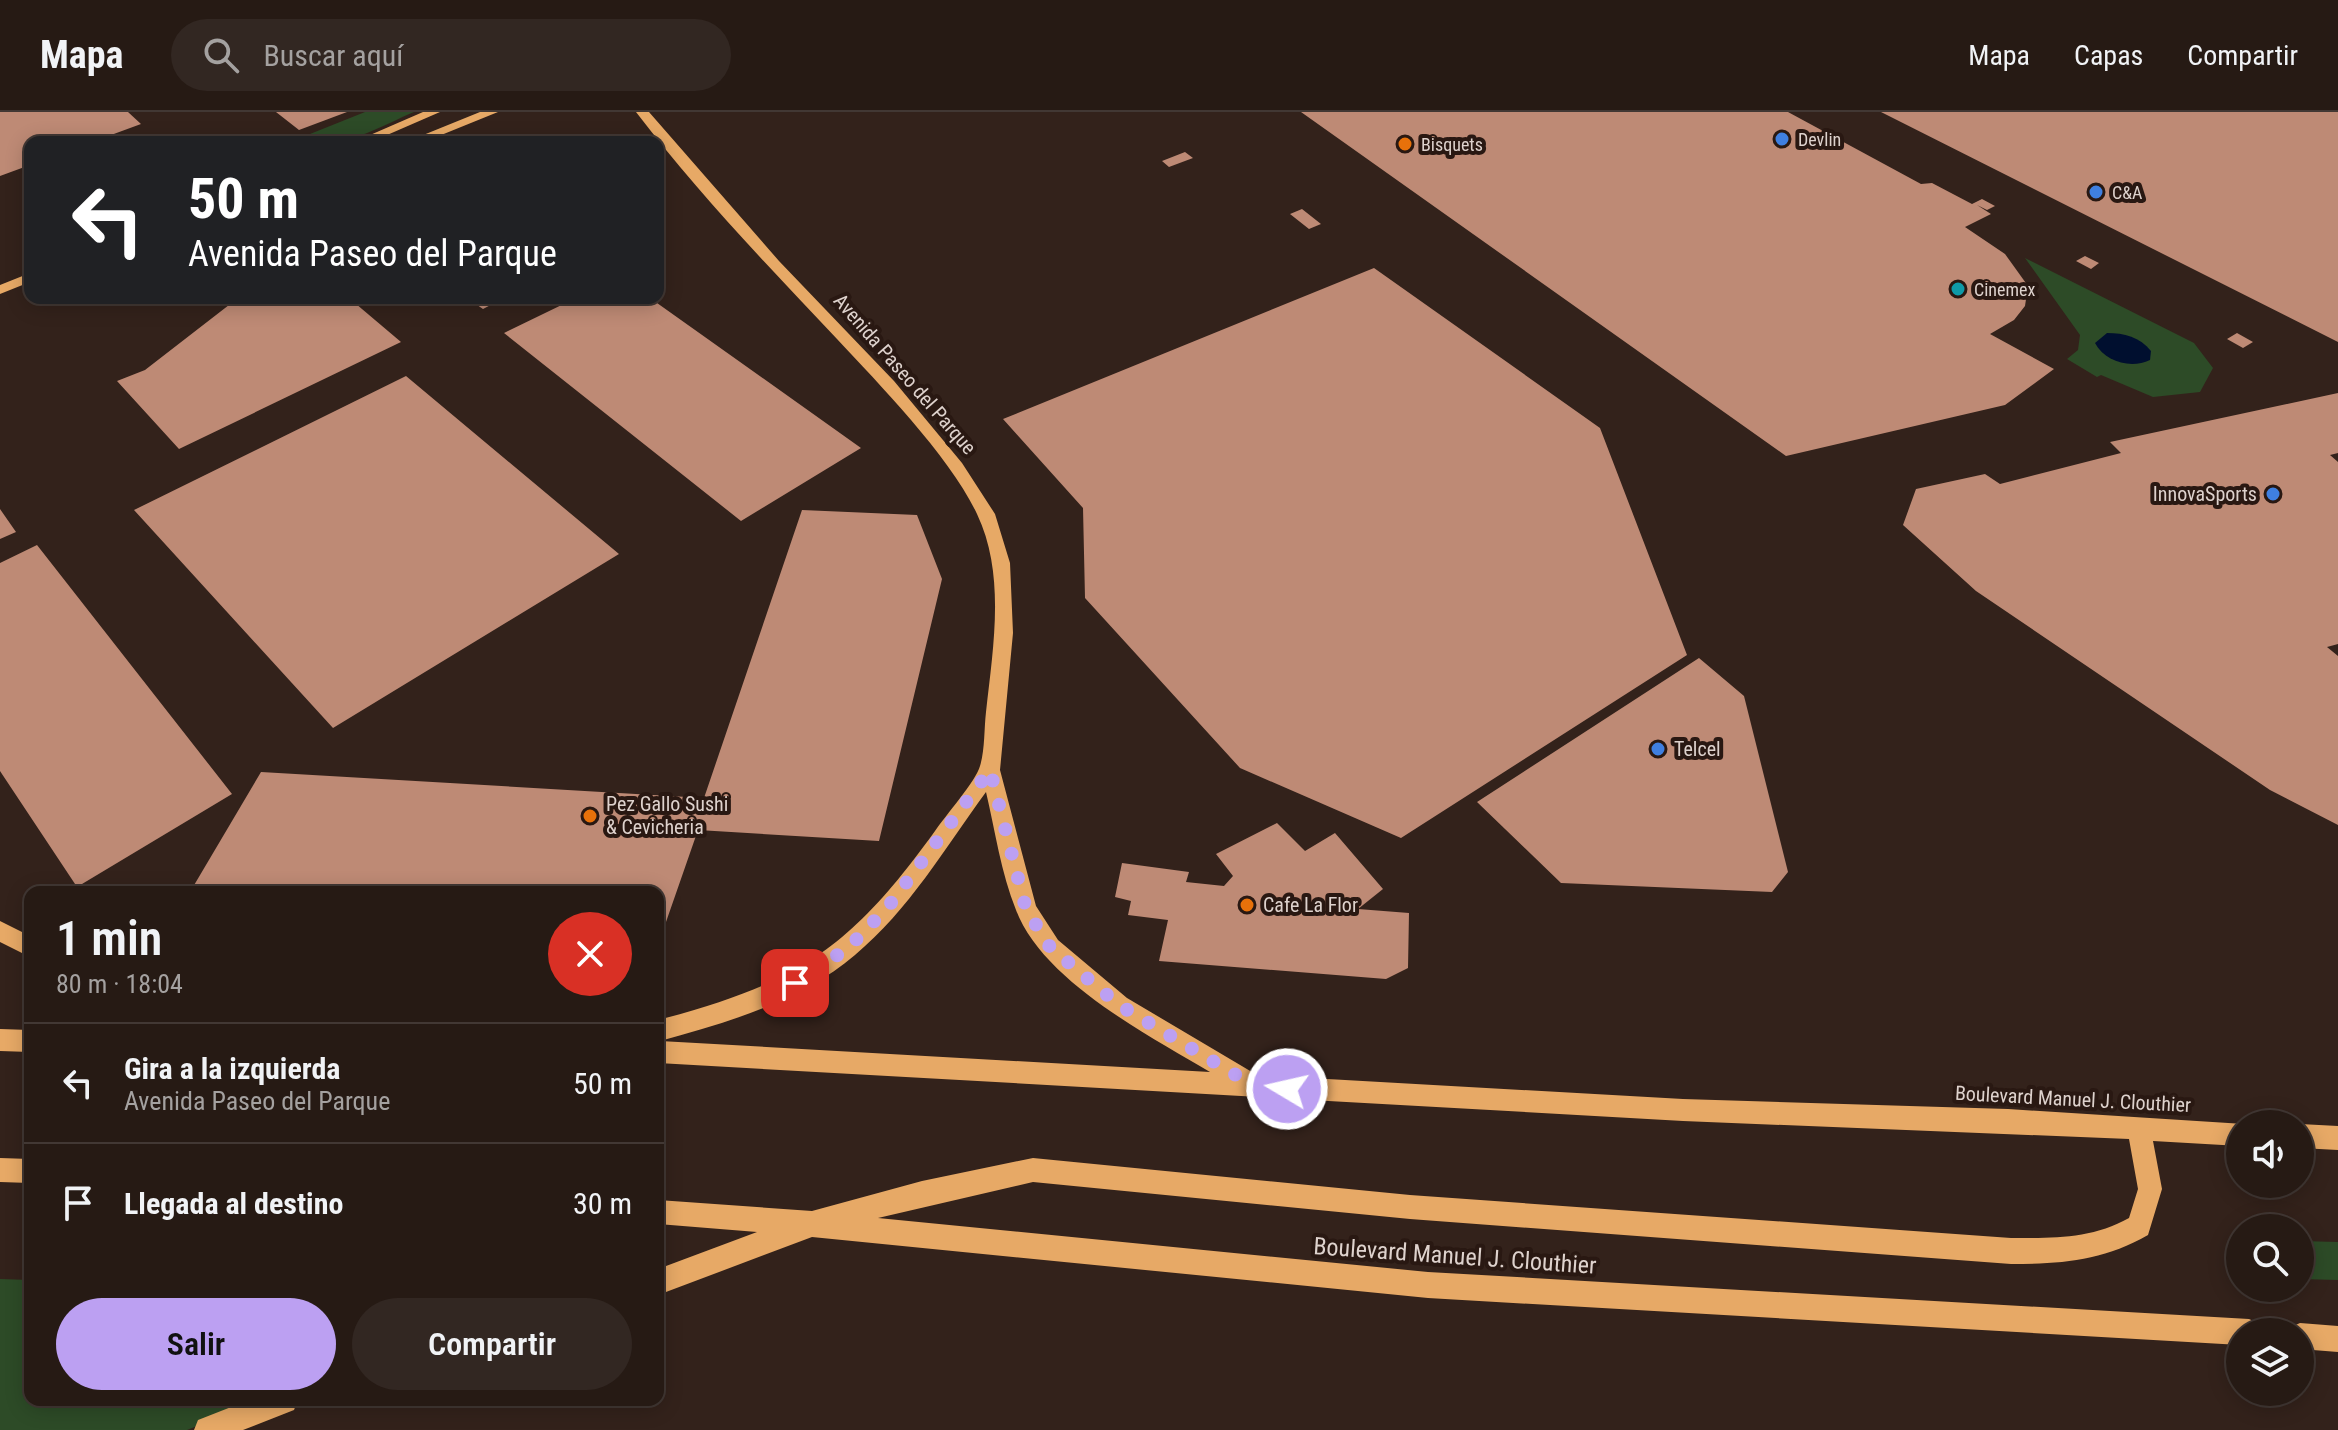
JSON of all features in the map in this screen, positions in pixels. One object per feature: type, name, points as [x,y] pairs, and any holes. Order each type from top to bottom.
[{"type":"main road","points":[[375,136],[434,112]]},
{"type":"main road","points":[[428,136],[492,112]]},
{"type":"main road","name":"Avenida Paseo del Parque","points":[[642,112],[663,136]]},
{"type":"main road","name":"Avenida Paseo del Parque","points":[[664,137],[774,264],[888,384],[956,467],[986,514],[1001,563],[1004,633],[990,770],[1026,909],[1050,947],[1119,1005],[1256,1087]]},
{"type":"main road","points":[[0,290],[24,280]]},
{"type":"main road","points":[[0,303],[24,293]]},
{"type":"main road","points":[[664,1029],[738,1009],[795,983],[848,948],[888,907],[990,770]]},
{"type":"main road","points":[[0,931],[24,944]]},
{"type":"main road","points":[[0,1040],[24,1041]]},
{"type":"main road","name":"Boulevard Manuel J. Clouthier","points":[[664,1052],[1256,1087],[2226,1133]]},
{"type":"main road","points":[[664,1280],[812,1224],[922,1193],[1033,1170],[1410,1207],[2011,1251],[2077,1251],[2114,1242],[2139,1226],[2150,1189],[2139,1129]]},
{"type":"main road","points":[[2314,1137],[2338,1138]]},
{"type":"main road","points":[[0,1170],[24,1171]]},
{"type":"main road","name":"Boulevard Manuel J. Clouthier","points":[[664,1212],[812,1224],[1441,1286],[2226,1331]]},
{"type":"main road","points":[[2314,1337],[2338,1339]]},
{"type":"main road","points":[[208,1430],[269,1406]]},
{"type":"green space","points":[[365,112],[414,112],[359,136],[305,136]]},
{"type":"green space","points":[[2025,258],[2194,343],[2213,368],[2200,392],[2153,397],[2101,375],[2097,377],[2067,359],[2078,350],[2080,335]]},
{"type":"green space","points":[[2314,1241],[2338,1242],[2338,1280],[2314,1279]]},
{"type":"green space","points":[[0,1279],[24,1280],[24,1406],[248,1406],[187,1430],[0,1430]]},
{"type":"water","points":[[2107,333],[2125,335],[2142,342],[2151,351],[2150,360],[2127,364],[2105,355],[2095,343]]},
{"type":"building","points":[[0,112],[128,112],[141,124],[108,136],[24,136],[24,167],[0,176]]},
{"type":"building","points":[[276,112],[347,112],[299,130]]},
{"type":"building","points":[[1301,112],[1788,112],[1921,184],[1932,183],[1972,204],[1982,199],[1995,206],[1987,210],[1977,205],[1991,214],[1965,227],[2005,254],[2028,286],[2025,306],[2014,320],[1990,334],[2054,369],[2005,405],[1786,456]]},
{"type":"building","points":[[1881,112],[2338,112],[2338,342]]},
{"type":"building","points":[[1185,152],[1193,158],[1169,167],[1162,161]]},
{"type":"building","points":[[1302,209],[1321,224],[1309,229],[1290,214]]},
{"type":"building","points":[[2085,256],[2099,263],[2091,269],[2076,261]]},
{"type":"building","points":[[1374,268],[1600,428],[1687,655],[1401,838],[1240,768],[1085,598],[1083,508],[1003,419]]},
{"type":"building","points":[[230,304],[356,304],[401,342],[179,449],[117,381],[145,370]]},
{"type":"building","points":[[476,304],[493,304],[483,309]]},
{"type":"building","points":[[564,304],[658,304],[861,448],[741,521],[504,333]]},
{"type":"building","points":[[2237,333],[2253,342],[2243,348],[2227,339]]},
{"type":"building","points":[[406,376],[619,554],[333,728],[134,510]]},
{"type":"building","points":[[2338,393],[2338,453],[2330,455],[2338,462],[2338,644],[2327,647],[2338,656],[2338,825],[2270,790],[1976,591],[1903,525],[1916,489],[1985,474],[2000,484],[2121,453],[2110,442]]},
{"type":"building","points":[[0,509],[16,532],[0,539]]},
{"type":"building","points":[[802,510],[917,515],[942,579],[879,841],[698,830],[664,928],[664,886],[194,886],[261,772],[704,798]]},
{"type":"building","points":[[37,545],[232,794],[79,886],[0,771],[0,563]]},
{"type":"building","name":"Telcel","points":[[1699,658],[1744,696],[1788,872],[1772,892],[1561,883],[1477,802]]},
{"type":"building","name":"Cafe La Flor","points":[[1277,823],[1305,851],[1335,833],[1383,889],[1358,909],[1409,913],[1408,968],[1386,979],[1159,961],[1168,920],[1128,915],[1131,901],[1115,897],[1122,863],[1189,872],[1186,882],[1224,886],[1233,876],[1216,854]]},
{"type":"place","name":"Devlin","points":[[1782,139]]},
{"type":"place","name":"Bisquets","points":[[1405,144]]},
{"type":"place","name":"C&A","points":[[2096,192]]},
{"type":"place","name":"Cinemex","points":[[1958,289]]},
{"type":"place","name":"InnovaSports","points":[[2273,494]]},
{"type":"place","name":"Telcel","points":[[1658,749]]},
{"type":"place","name":"Pez Gallo Sushi & Cevicheria","points":[[590,816]]},
{"type":"place","name":"Cafe La Flor","points":[[1247,905]]},
{"type":"route","points":[[795,983],[848,948],[888,907],[990,770],[1026,909],[1050,947],[1119,1005],[1174,1038],[1256,1087],[1287,1089]]}]
